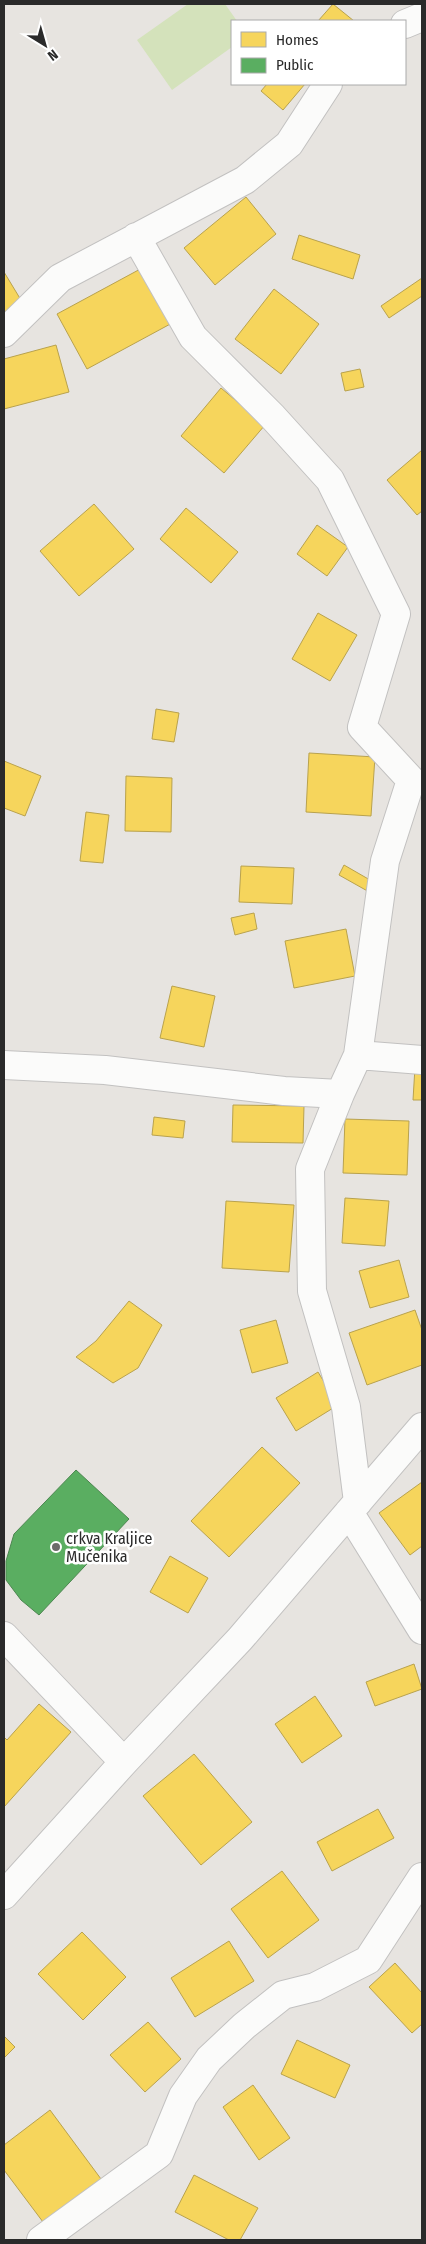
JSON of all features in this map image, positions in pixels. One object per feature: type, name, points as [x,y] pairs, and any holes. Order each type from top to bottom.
[{"type":"street","points":[[406,24],[422,17]]},
{"type":"street","points":[[4,333],[60,278],[245,180],[289,144],[327,85]]},
{"type":"street","points":[[136,237],[193,337],[272,416],[330,480],[396,614],[362,727],[411,780],[385,861],[358,1055],[310,1169],[312,1291],[346,1407],[353,1507],[422,1630]]},
{"type":"street","points":[[358,1055],[422,1060]]},
{"type":"street","points":[[4,1065],[105,1070],[284,1091],[340,1094]]},
{"type":"street","points":[[4,1895],[124,1762],[240,1639],[422,1427]]},
{"type":"street","points":[[4,1636],[124,1762]]},
{"type":"street","points":[[41,2240],[159,2154],[183,2096],[209,2059],[244,2026],[283,1995],[315,1987],[368,1960],[422,1877]]},
{"type":"green space","points":[[188,4],[225,4],[236,20],[231,20],[231,48],[172,90],[137,40]]},
{"type":"building: Homes","points":[[333,4],[353,20],[319,20]]},
{"type":"building: Homes","points":[[266,85],[304,85],[283,110],[261,91]]},
{"type":"building: Homes","points":[[246,197],[276,234],[215,285],[184,248]]},
{"type":"building: Homes","points":[[299,235],[360,255],[353,279],[292,259]]},
{"type":"building: Homes","points":[[144,267],[174,322],[87,369],[57,314]]},
{"type":"building: Homes","points":[[4,272],[24,305],[4,318]]},
{"type":"building: Homes","points":[[422,278],[422,296],[389,318],[381,306]]},
{"type":"building: Homes","points":[[274,289],[319,324],[281,374],[235,339]]},
{"type":"building: Homes","points":[[56,345],[69,392],[4,409],[4,359]]},
{"type":"building: Homes","points":[[360,369],[364,387],[345,391],[341,373]]},
{"type":"building: Homes","points":[[221,388],[265,425],[224,473],[181,436]]},
{"type":"building: Homes","points":[[422,450],[422,511],[417,515],[387,480]]},
{"type":"building: Homes","points":[[94,504],[134,549],[79,596],[40,551]]},
{"type":"building: Homes","points":[[186,508],[238,552],[211,583],[160,539]]},
{"type":"building: Homes","points":[[317,525],[348,547],[327,576],[297,554]]},
{"type":"building: Homes","points":[[318,613],[357,635],[330,681],[292,659]]},
{"type":"building: Homes","points":[[156,709],[179,713],[174,742],[152,739]]},
{"type":"building: Homes","points":[[309,753],[375,757],[371,816],[306,812]]},
{"type":"building: Homes","points":[[4,761],[41,776],[25,816],[4,808]]},
{"type":"building: Homes","points":[[126,776],[172,778],[171,832],[125,831]]},
{"type":"building: Homes","points":[[86,812],[109,815],[103,863],[80,861]]},
{"type":"building: Homes","points":[[344,865],[377,884],[371,893],[339,875]]},
{"type":"building: Homes","points":[[241,866],[294,868],[292,904],[239,902]]},
{"type":"building: Homes","points":[[254,913],[257,929],[235,935],[231,918]]},
{"type":"building: Homes","points":[[346,929],[355,976],[294,988],[285,941]]},
{"type":"building: Homes","points":[[172,986],[215,996],[204,1047],[160,1038]]},
{"type":"building: Homes","points":[[415,1067],[422,1068],[422,1100],[413,1100]]},
{"type":"building: Homes","points":[[233,1105],[304,1106],[303,1143],[232,1142]]},
{"type":"building: Homes","points":[[154,1117],[185,1121],[183,1138],[152,1135]]},
{"type":"building: Homes","points":[[345,1119],[409,1121],[407,1175],[343,1173]]},
{"type":"building: Homes","points":[[345,1198],[389,1201],[385,1246],[342,1243]]},
{"type":"building: Homes","points":[[226,1201],[294,1205],[289,1272],[222,1268]]},
{"type":"building: Homes","points":[[399,1260],[409,1297],[370,1308],[359,1271]]},
{"type":"building: Homes","points":[[129,1301],[162,1325],[138,1368],[113,1383],[76,1357],[96,1341]]},
{"type":"building: Homes","points":[[415,1310],[422,1330],[422,1365],[367,1385],[349,1333]]},
{"type":"building: Homes","points":[[276,1320],[288,1363],[252,1373],[240,1330]]},
{"type":"building: Homes","points":[[318,1372],[338,1405],[296,1431],[276,1398]]},
{"type":"building: Homes","points":[[262,1447],[300,1483],[229,1557],[191,1521]]},
{"type":"building: Homes","points":[[422,1482],[422,1546],[410,1555],[379,1513]]},
{"type":"building: Homes","points":[[170,1556],[208,1578],[188,1613],[150,1592]]},
{"type":"building: Homes","points":[[414,1664],[422,1689],[375,1706],[366,1682]]},
{"type":"building: Homes","points":[[315,1696],[342,1736],[302,1763],[275,1724]]},
{"type":"building: Homes","points":[[39,1704],[71,1732],[4,1807],[4,1737],[7,1740]]},
{"type":"building: Homes","points":[[194,1754],[252,1822],[201,1865],[143,1796]]},
{"type":"building: Homes","points":[[378,1809],[394,1838],[332,1871],[317,1842]]},
{"type":"building: Homes","points":[[282,1871],[319,1920],[268,1958],[231,1909]]},
{"type":"building: Homes","points":[[82,1932],[126,1977],[83,2020],[38,1974]]},
{"type":"building: Homes","points":[[229,1941],[254,1981],[195,2017],[171,1978]]},
{"type":"building: Homes","points":[[395,1963],[422,1993],[422,2024],[412,2033],[369,1987]]},
{"type":"building: Homes","points":[[148,2022],[181,2059],[145,2092],[110,2055]]},
{"type":"building: Homes","points":[[4,2036],[15,2047],[4,2058]]},
{"type":"building: Homes","points":[[297,2040],[350,2065],[335,2098],[281,2074]]},
{"type":"building: Homes","points":[[253,2085],[290,2138],[259,2160],[223,2107]]},
{"type":"building: Homes","points":[[50,2110],[101,2179],[43,2222],[4,2170],[4,2145]]},
{"type":"building: Homes","points":[[194,2175],[258,2208],[240,2240],[229,2240],[175,2212]]},
{"type":"building: Public","name":"crkva Kraljice Mučenika","points":[[76,1470],[129,1519],[39,1615],[21,1600],[6,1580],[6,1561],[14,1534]]},
{"type":"place","name":"crkva Kraljice Mučenika","points":[[56,1547]]}]
